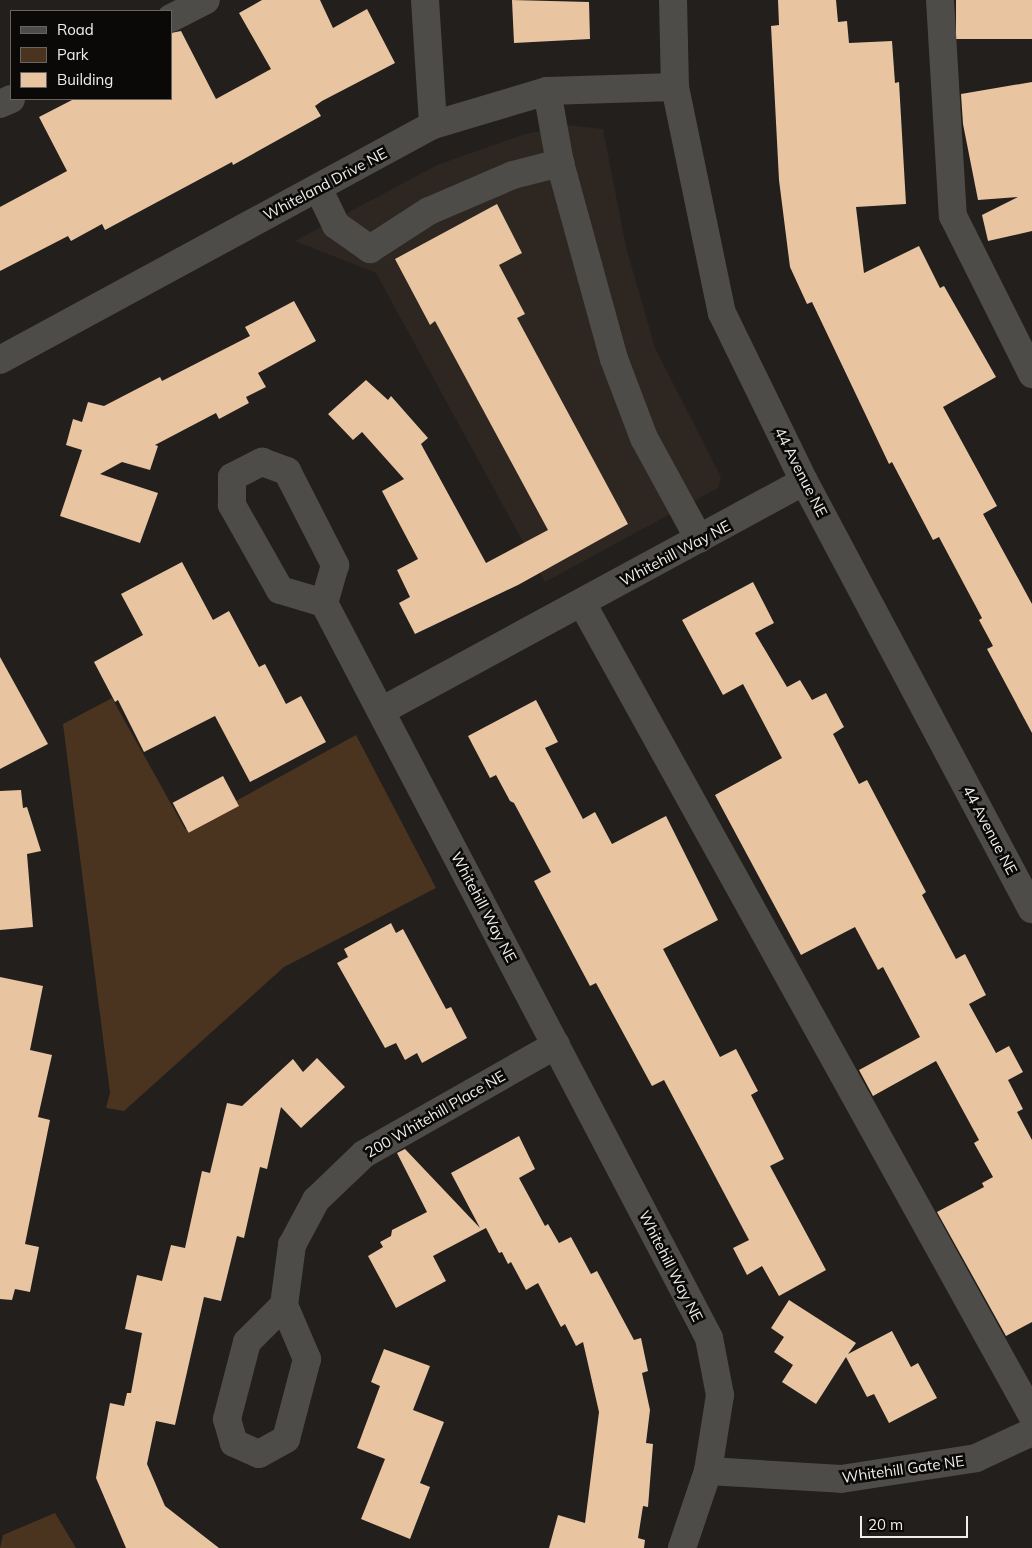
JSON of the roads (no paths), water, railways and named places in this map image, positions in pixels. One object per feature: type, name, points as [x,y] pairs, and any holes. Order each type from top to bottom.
[{"type":"street","points":[[172,17],[206,0]]},
{"type":"street","points":[[425,0],[433,125]]},
{"type":"street","name":"44 Avenue NE","points":[[673,0],[675,87],[722,313],[804,481],[1032,910]]},
{"type":"street","points":[[940,0],[953,216],[1032,374]]},
{"type":"street","name":"Whiteland Drive NE","points":[[0,360],[433,125],[547,91],[675,87]]},
{"type":"street","points":[[547,91],[560,163],[614,359],[644,438],[699,539]]},
{"type":"street","points":[[318,188],[336,225],[370,249],[429,211],[513,175],[560,163]]},
{"type":"street","points":[[324,604],[280,590],[232,505],[232,478],[262,462],[286,471],[335,565],[324,604],[381,711]]},
{"type":"street","name":"Whitehill Way NE","points":[[682,1548],[708,1471],[720,1395],[708,1338],[381,711],[804,481]]},
{"type":"street","points":[[582,602],[1032,1415]]},
{"type":"street","name":"200 Whitehill Place NE","points":[[284,1305],[292,1245],[316,1200],[364,1154],[556,1045]]},
{"type":"street","points":[[284,1305],[307,1358],[286,1439],[259,1454],[234,1443],[227,1419],[247,1342],[284,1305]]},
{"type":"street","name":"Whitehill Gate NE","points":[[708,1471],[841,1478],[976,1458],[1032,1432]]}]
